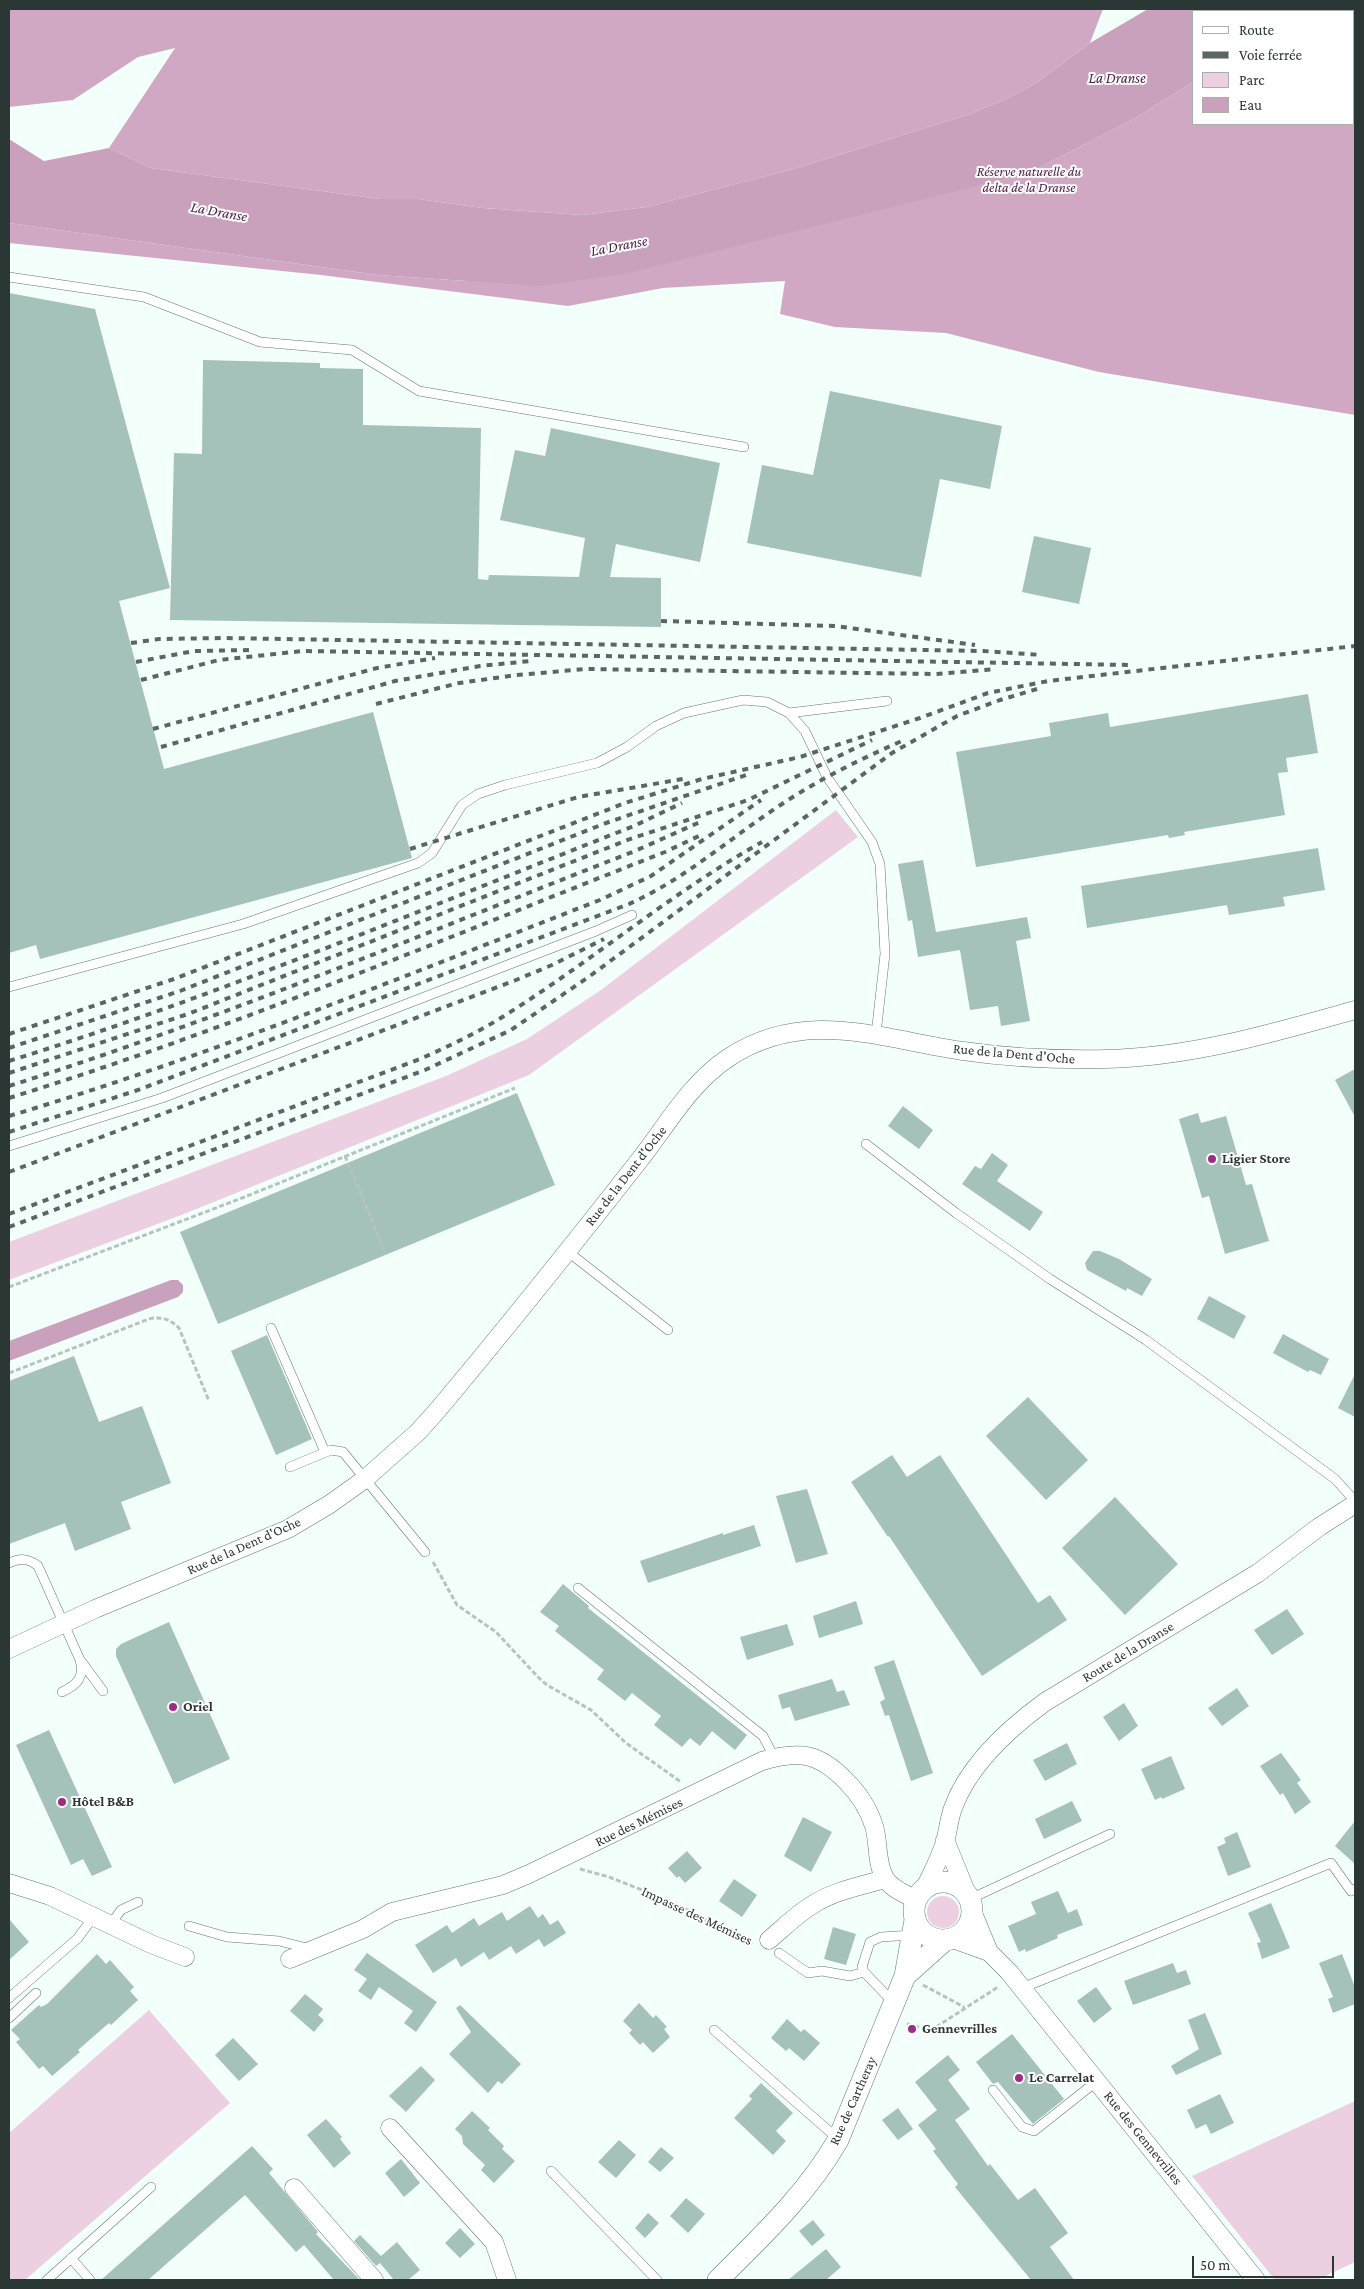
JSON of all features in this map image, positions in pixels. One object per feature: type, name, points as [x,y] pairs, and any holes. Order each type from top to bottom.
[{"type":"street","name":"Rue de la Dent d'Oche","points":[[9,1649],[63,1623],[288,1529],[324,1508],[365,1479],[418,1432],[436,1412],[567,1251],[697,1085],[726,1060],[759,1041],[796,1031],[834,1029],[876,1034],[994,1055],[1110,1059],[1178,1052],[1226,1044],[1355,1010]]},
{"type":"street","name":"Route de la Dranse","points":[[917,1911],[946,1840],[953,1807],[969,1777],[996,1744],[1029,1714],[1258,1573],[1355,1503]]},
{"type":"street","name":"Rue des Mémises","points":[[290,1959],[363,1929],[392,1912],[503,1885],[555,1862],[756,1764],[774,1758],[804,1756],[826,1762],[857,1792],[867,1808],[874,1826],[885,1879]]},
{"type":"street","points":[[885,1879],[917,1911],[920,1930],[936,1940],[949,1940],[968,1927],[970,1901],[946,1840]]},
{"type":"street","name":"Impasse des Mémises","points":[[774,1947],[802,1912],[823,1899],[885,1879]]},
{"type":"street","points":[[917,1911],[936,1883],[949,1882],[961,1887],[970,1901]]},
{"type":"street","points":[[9,1883],[50,1896],[151,1944],[185,1956]]},
{"type":"street","name":"Rue des Gennevrilles","points":[[970,1901],[989,1952],[1017,1982],[1256,2280]]},
{"type":"street","name":"Rue de Cartheray","points":[[911,1978],[917,1911]]},
{"type":"street","name":"Rue des Gennevrilles","points":[[949,1940],[989,1952]]},
{"type":"street","name":"Rue de Cartheray","points":[[718,2280],[801,2194],[819,2171],[838,2140],[891,2011],[911,1978],[949,1940]]},
{"type":"street","points":[[390,2128],[494,2242],[507,2280]]},
{"type":"street","points":[[294,2188],[374,2280]]},
{"type":"lane","points":[[9,277],[144,297],[260,342],[352,350],[419,391],[744,447]]},
{"type":"lane","points":[[9,987],[243,924],[418,863],[432,853],[462,805],[478,794],[505,785],[596,762],[627,747],[656,726],[684,714],[743,700],[767,702],[788,713],[805,731],[827,776],[872,842],[880,864],[885,954],[876,1034]]},
{"type":"lane","points":[[788,713],[887,701]]},
{"type":"lane","points":[[9,1146],[185,1090],[576,939],[632,915]]},
{"type":"lane","points":[[866,1144],[956,1213],[1161,1351],[1335,1478],[1355,1503]]},
{"type":"lane","points":[[567,1251],[668,1330]]},
{"type":"lane","points":[[271,1328],[325,1452]]},
{"type":"lane","points":[[290,1467],[331,1450],[343,1452],[425,1552]]},
{"type":"lane","points":[[9,1563],[22,1559],[38,1566],[80,1660],[103,1691]]},
{"type":"lane","points":[[578,1588],[763,1736],[774,1758]]},
{"type":"lane","points":[[62,1692],[78,1681],[82,1671],[80,1660]]},
{"type":"lane","points":[[970,1901],[1110,1834]]},
{"type":"lane","points":[[1017,1982],[1331,1863],[1351,1891],[1355,1889]]},
{"type":"lane","points":[[111,1924],[121,1910],[138,1902]]},
{"type":"lane","points":[[891,2011],[862,1967],[870,1942],[881,1937],[917,1911]]},
{"type":"lane","points":[[9,1998],[78,1938],[94,1916]]},
{"type":"lane","points":[[189,1926],[227,1936],[279,1941],[313,1950]]},
{"type":"lane","points":[[774,1947],[808,1973],[822,1971],[850,1976],[864,1972]]},
{"type":"lane","points":[[9,2018],[36,1993]]},
{"type":"lane","points":[[714,2030],[838,2140]]},
{"type":"lane","points":[[993,2090],[1022,2127],[1034,2131],[1097,2081]]},
{"type":"lane","points":[[550,2171],[657,2280]]},
{"type":"lane","points":[[46,2280],[151,2187]]},
{"type":"lane","points":[[71,2258],[90,2280]]},
{"type":"path","points":[[9,1287],[242,1198],[515,1088]]},
{"type":"path","points":[[345,1156],[384,1250]]},
{"type":"path","points":[[9,1373],[149,1319],[162,1318],[174,1323],[179,1328],[210,1400]]},
{"type":"path","points":[[425,1552],[436,1566],[450,1596],[457,1605],[496,1632],[539,1678],[552,1688],[591,1710],[626,1743],[698,1793]]},
{"type":"path","name":"Impasse des Mémises","points":[[555,1862],[608,1877],[670,1901],[747,1942],[774,1947]]},
{"type":"path","points":[[911,1978],[964,2007]]},
{"type":"path","points":[[891,2011],[921,2028],[932,2028],[964,2007],[1017,1982]]},
{"type":"green space","points":[[9,9],[1103,9],[1090,43],[1036,83],[1006,99],[970,114],[797,168],[647,207],[582,215],[483,208],[418,199],[380,199],[151,168],[109,148],[175,48],[138,57],[73,100],[9,107]]},
{"type":"green space","name":"Réserve naturelle du delta de la Dranse","points":[[1355,69],[1355,415],[1099,372],[946,333],[835,327],[780,314],[785,281],[663,288],[568,306],[321,275],[9,243],[9,223],[378,275],[466,281],[1029,173],[1134,119],[1192,83],[1192,125],[1354,125]]},
{"type":"green space","points":[[836,810],[858,837],[529,1075],[184,1214],[9,1280],[9,1242],[446,1076],[527,1039],[601,990]]},
{"type":"green space","points":[[943,1896],[949,1897],[954,1901],[958,1906],[958,1918],[954,1923],[949,1927],[943,1928],[937,1927],[932,1923],[928,1918],[927,1912],[928,1906],[932,1901],[937,1897]]},
{"type":"green space","points":[[149,2010],[230,2103],[25,2280],[9,2280],[9,2133]]},
{"type":"green space","points":[[1355,2101],[1355,2262],[1317,2280],[1275,2280],[1192,2176]]},
{"type":"water","name":"La Dranse","points":[[1148,9],[1355,10],[1355,69],[1354,10],[1192,10],[1192,83],[1134,119],[1029,173],[624,274],[540,286],[378,275],[9,223],[9,139],[44,161],[109,148],[151,168],[380,199],[418,199],[483,208],[582,215],[647,207],[797,168],[970,114],[1006,99],[1036,83],[1090,43]]},
{"type":"water","points":[[171,1280],[178,1280],[183,1285],[183,1292],[178,1297],[9,1361],[9,1341]]},
{"type":"building","points":[[9,293],[95,309],[170,588],[119,601],[164,769],[373,712],[412,858],[40,959],[36,945],[9,953]]},
{"type":"building","points":[[203,360],[320,363],[320,368],[363,369],[363,425],[481,428],[478,579],[488,580],[489,575],[579,577],[585,538],[500,520],[515,450],[545,456],[551,428],[720,463],[700,562],[616,544],[610,577],[661,578],[661,627],[170,620],[174,453],[202,454]]},
{"type":"building","points":[[830,391],[1002,426],[990,489],[940,479],[921,577],[747,543],[762,465],[813,475]]},
{"type":"building","points":[[1034,536],[1091,548],[1079,604],[1022,592]]},
{"type":"building","points":[[1308,694],[1318,753],[1286,758],[1288,772],[1278,773],[1285,815],[1184,832],[1185,835],[1169,838],[1168,835],[976,867],[956,752],[1051,736],[1049,723],[1108,713],[1110,727]]},
{"type":"building","points":[[1318,848],[1325,890],[1283,897],[1285,906],[1229,915],[1227,905],[1087,928],[1081,886]]},
{"type":"building","points":[[923,860],[936,932],[1027,917],[1031,938],[1016,941],[1030,1021],[1001,1026],[998,1006],[970,1010],[960,950],[918,957],[912,920],[908,921],[898,864]]},
{"type":"building","points":[[1355,1069],[1355,1117],[1335,1080]]},
{"type":"building","points":[[517,1093],[555,1185],[218,1324],[180,1232]]},
{"type":"building","points":[[903,1106],[933,1130],[919,1149],[888,1126]]},
{"type":"building","points":[[1198,1113],[1201,1123],[1226,1116],[1246,1185],[1252,1184],[1269,1241],[1225,1254],[1209,1196],[1202,1198],[1179,1119]]},
{"type":"building","points":[[992,1153],[1008,1165],[997,1181],[1043,1212],[1030,1231],[962,1184],[975,1166],[981,1169]]},
{"type":"building","points":[[1093,1251],[1100,1251],[1119,1259],[1152,1279],[1142,1296],[1127,1288],[1126,1291],[1087,1270],[1085,1263]]},
{"type":"building","points":[[1209,1296],[1246,1316],[1234,1339],[1197,1319]]},
{"type":"building","points":[[1283,1334],[1329,1359],[1321,1375],[1310,1370],[1308,1372],[1273,1353]]},
{"type":"building","points":[[267,1335],[312,1439],[276,1455],[231,1351]]},
{"type":"building","points":[[74,1356],[99,1422],[142,1406],[171,1483],[121,1502],[131,1529],[75,1551],[65,1523],[9,1544],[9,1381]]},
{"type":"building","points":[[1355,1374],[1355,1417],[1338,1408]]},
{"type":"building","points":[[1028,1397],[1088,1460],[1046,1500],[986,1436]]},
{"type":"building","points":[[892,1455],[907,1477],[940,1455],[1038,1603],[1050,1595],[1067,1620],[982,1676],[851,1482]]},
{"type":"building","points":[[807,1489],[828,1554],[796,1563],[776,1496]]},
{"type":"building","points":[[1115,1497],[1178,1564],[1125,1615],[1062,1548]]},
{"type":"building","points":[[754,1525],[761,1546],[648,1583],[640,1561],[723,1533],[723,1535]]},
{"type":"building","points":[[563,1584],[589,1606],[588,1608],[747,1735],[735,1750],[712,1731],[700,1746],[690,1738],[682,1747],[654,1725],[661,1716],[632,1693],[625,1701],[597,1679],[604,1670],[555,1631],[559,1626],[540,1612]]},
{"type":"building","points":[[856,1601],[863,1624],[819,1638],[813,1616]]},
{"type":"building","points":[[1287,1609],[1304,1634],[1272,1655],[1254,1630]]},
{"type":"building","name":"Oriel","points":[[169,1622],[230,1759],[174,1784],[116,1656],[116,1649],[121,1644]]},
{"type":"building","points":[[787,1624],[794,1645],[747,1660],[740,1637]]},
{"type":"building","points":[[894,1660],[933,1773],[911,1781],[889,1715],[885,1716],[880,1702],[885,1699],[874,1667]]},
{"type":"building","points":[[832,1679],[837,1692],[844,1690],[850,1705],[795,1721],[790,1707],[782,1709],[778,1695]]},
{"type":"building","points":[[1237,1688],[1249,1706],[1222,1726],[1208,1708]]},
{"type":"building","points":[[1124,1703],[1138,1726],[1119,1741],[1103,1717]]},
{"type":"building","name":"Hôtel B&B","points":[[49,1730],[112,1867],[92,1876],[83,1859],[71,1865],[16,1745]]},
{"type":"building","points":[[1067,1743],[1077,1764],[1045,1781],[1033,1760]]},
{"type":"building","points":[[1281,1753],[1301,1780],[1297,1783],[1311,1802],[1295,1814],[1283,1793],[1280,1795],[1260,1766]]},
{"type":"building","points":[[1171,1756],[1185,1789],[1155,1800],[1141,1769]]},
{"type":"building","points":[[1072,1801],[1082,1821],[1044,1839],[1035,1819]]},
{"type":"building","points":[[803,1817],[832,1832],[811,1872],[784,1856]]},
{"type":"building","points":[[1355,1821],[1355,1864],[1335,1846]]},
{"type":"building","points":[[1237,1832],[1251,1867],[1228,1876],[1217,1847],[1226,1843],[1224,1838]]},
{"type":"building","points":[[687,1851],[702,1868],[685,1883],[679,1876],[677,1878],[668,1868]]},
{"type":"building","points":[[734,1879],[757,1895],[742,1917],[719,1901]]},
{"type":"building","points":[[1058,1891],[1068,1913],[1077,1909],[1083,1925],[1057,1935],[1058,1938],[1026,1952],[1025,1949],[1019,1952],[1008,1926],[1036,1914],[1031,1902]]},
{"type":"building","points":[[1271,1903],[1290,1948],[1262,1959],[1257,1943],[1261,1942],[1248,1913]]},
{"type":"building","points":[[530,1906],[538,1918],[543,1914],[550,1925],[558,1920],[566,1933],[544,1947],[539,1939],[516,1954],[511,1946],[489,1960],[484,1952],[461,1967],[456,1958],[433,1973],[415,1945],[447,1925],[452,1933],[474,1918],[479,1926],[502,1912],[507,1921]]},
{"type":"building","points":[[9,1919],[29,1942],[9,1960]]},
{"type":"building","points":[[833,1927],[856,1934],[846,1965],[824,1959]]},
{"type":"building","points":[[367,1953],[437,2002],[416,2032],[404,2023],[413,2011],[379,1987],[371,2000],[358,1991],[367,1979],[354,1970]]},
{"type":"building","points":[[97,1954],[106,1964],[110,1960],[134,1987],[130,1991],[138,2000],[111,2025],[109,2023],[78,2050],[80,2052],[52,2076],[43,2066],[39,2069],[16,2042],[20,2039],[11,2030],[39,2005],[41,2007],[47,2004]]},
{"type":"building","points":[[1342,1954],[1355,1987],[1355,2004],[1333,2013],[1328,1999],[1333,1997],[1319,1963]]},
{"type":"building","points":[[1173,1963],[1177,1973],[1186,1970],[1191,1984],[1133,2005],[1124,1981]]},
{"type":"building","points":[[1096,1987],[1112,2009],[1094,2023],[1077,2001]]},
{"type":"building","points":[[305,1994],[323,2009],[318,2015],[324,2020],[314,2032],[290,2011]]},
{"type":"building","points":[[639,2003],[653,2018],[656,2015],[667,2027],[664,2029],[670,2037],[653,2053],[643,2042],[640,2045],[629,2033],[632,2030],[623,2021]]},
{"type":"building","points":[[460,2005],[521,2064],[502,2084],[498,2081],[488,2093],[449,2054],[471,2032],[456,2008]]},
{"type":"building","points":[[1205,2013],[1222,2054],[1176,2075],[1171,2066],[1199,2049],[1188,2020]]},
{"type":"building","points":[[787,2019],[801,2032],[804,2029],[820,2043],[804,2061],[789,2048],[786,2051],[771,2038]]},
{"type":"building","name":"Le Carrelat","points":[[1012,2034],[1064,2099],[1033,2124],[998,2082],[993,2084],[976,2062]]},
{"type":"building","points":[[233,2038],[258,2064],[239,2081],[215,2055]]},
{"type":"building","points":[[948,2055],[960,2070],[948,2080],[970,2109],[955,2120],[988,2166],[990,2164],[1018,2200],[1035,2188],[1068,2233],[1050,2247],[1074,2280],[1031,2280],[955,2187],[958,2184],[933,2151],[936,2149],[918,2125],[937,2110],[915,2082]]},
{"type":"building","points":[[421,2066],[435,2080],[406,2112],[389,2096]]},
{"type":"building","points":[[761,2083],[793,2113],[776,2131],[786,2141],[773,2155],[734,2118],[752,2099],[749,2096]]},
{"type":"building","points":[[1220,2094],[1234,2123],[1211,2134],[1206,2124],[1196,2129],[1187,2110]]},
{"type":"building","points":[[898,2108],[913,2129],[898,2140],[882,2120]]},
{"type":"building","points":[[472,2111],[490,2128],[488,2130],[504,2146],[502,2149],[515,2161],[494,2183],[481,2170],[485,2165],[463,2144],[462,2136],[455,2129]]},
{"type":"building","points":[[326,2119],[342,2137],[340,2139],[351,2153],[334,2168],[307,2135]]},
{"type":"building","points":[[619,2140],[636,2155],[616,2178],[598,2162]]},
{"type":"building","points":[[252,2146],[273,2169],[269,2173],[318,2232],[316,2234],[360,2280],[334,2280],[304,2245],[296,2252],[245,2195],[148,2280],[101,2280]]},
{"type":"building","points":[[661,2147],[674,2158],[660,2172],[648,2162]]},
{"type":"building","points":[[401,2159],[420,2183],[404,2197],[385,2173]]},
{"type":"building","points":[[686,2198],[705,2214],[688,2233],[670,2216]]},
{"type":"building","points":[[648,2213],[659,2223],[645,2238],[635,2228]]},
{"type":"building","points":[[813,2220],[825,2235],[812,2246],[799,2231]]},
{"type":"building","points":[[460,2228],[475,2244],[460,2258],[445,2243]]},
{"type":"building","points":[[360,2235],[381,2256],[397,2242],[420,2270],[408,2280],[394,2280],[380,2263],[376,2266],[354,2241]]},
{"type":"building","points":[[826,2249],[841,2267],[826,2280],[788,2280]]},
{"type":"railway","points":[[661,621],[835,626],[975,645]]},
{"type":"railway","points":[[131,643],[159,639],[225,638],[983,651],[1042,655]]},
{"type":"railway","points":[[9,1034],[174,979],[625,803],[702,779],[800,757],[920,718],[988,693],[1048,681],[1355,646]]},
{"type":"railway","points":[[136,662],[194,651],[250,650]]},
{"type":"railway","points":[[141,680],[219,660],[303,651],[1132,665]]},
{"type":"railway","points":[[153,729],[377,668],[435,658]]},
{"type":"railway","points":[[161,747],[395,681],[480,666],[531,661]]},
{"type":"railway","points":[[376,704],[459,683],[517,675],[586,669],[936,674],[996,669]]},
{"type":"railway","points":[[9,1227],[425,1070],[511,1030],[590,976],[892,753],[957,716],[1037,689]]},
{"type":"railway","points":[[9,1073],[188,1014],[630,839],[748,800],[872,740]]},
{"type":"railway","points":[[9,1132],[138,1090],[629,904],[688,871],[760,819],[809,787],[856,762],[904,740]]},
{"type":"railway","points":[[9,1048],[180,991],[606,823],[749,774]]},
{"type":"railway","points":[[410,849],[578,797],[683,779]]},
{"type":"railway","points":[[9,1116],[159,1068],[233,1041],[600,900],[651,876],[761,800]]},
{"type":"railway","points":[[9,1061],[167,1008],[245,979],[634,826],[682,803]]},
{"type":"railway","points":[[9,1086],[89,1060],[246,1004],[635,851],[700,822]]},
{"type":"railway","points":[[9,1098],[175,1042],[339,981],[665,852],[701,835]]},
{"type":"railway","points":[[9,1214],[420,1059],[463,1039],[537,995],[696,883],[762,842]]},
{"type":"railway","points":[[9,1172],[516,980],[552,965],[604,939]]},
{"type":"place","name":"Ligier Store","points":[[1212,1159]]},
{"type":"place","name":"Oriel","points":[[173,1707]]},
{"type":"place","name":"Hôtel B&B","points":[[62,1802]]},
{"type":"place","name":"Gennevrilles","points":[[912,2029]]},
{"type":"place","name":"Le Carrelat","points":[[1019,2078]]}]
